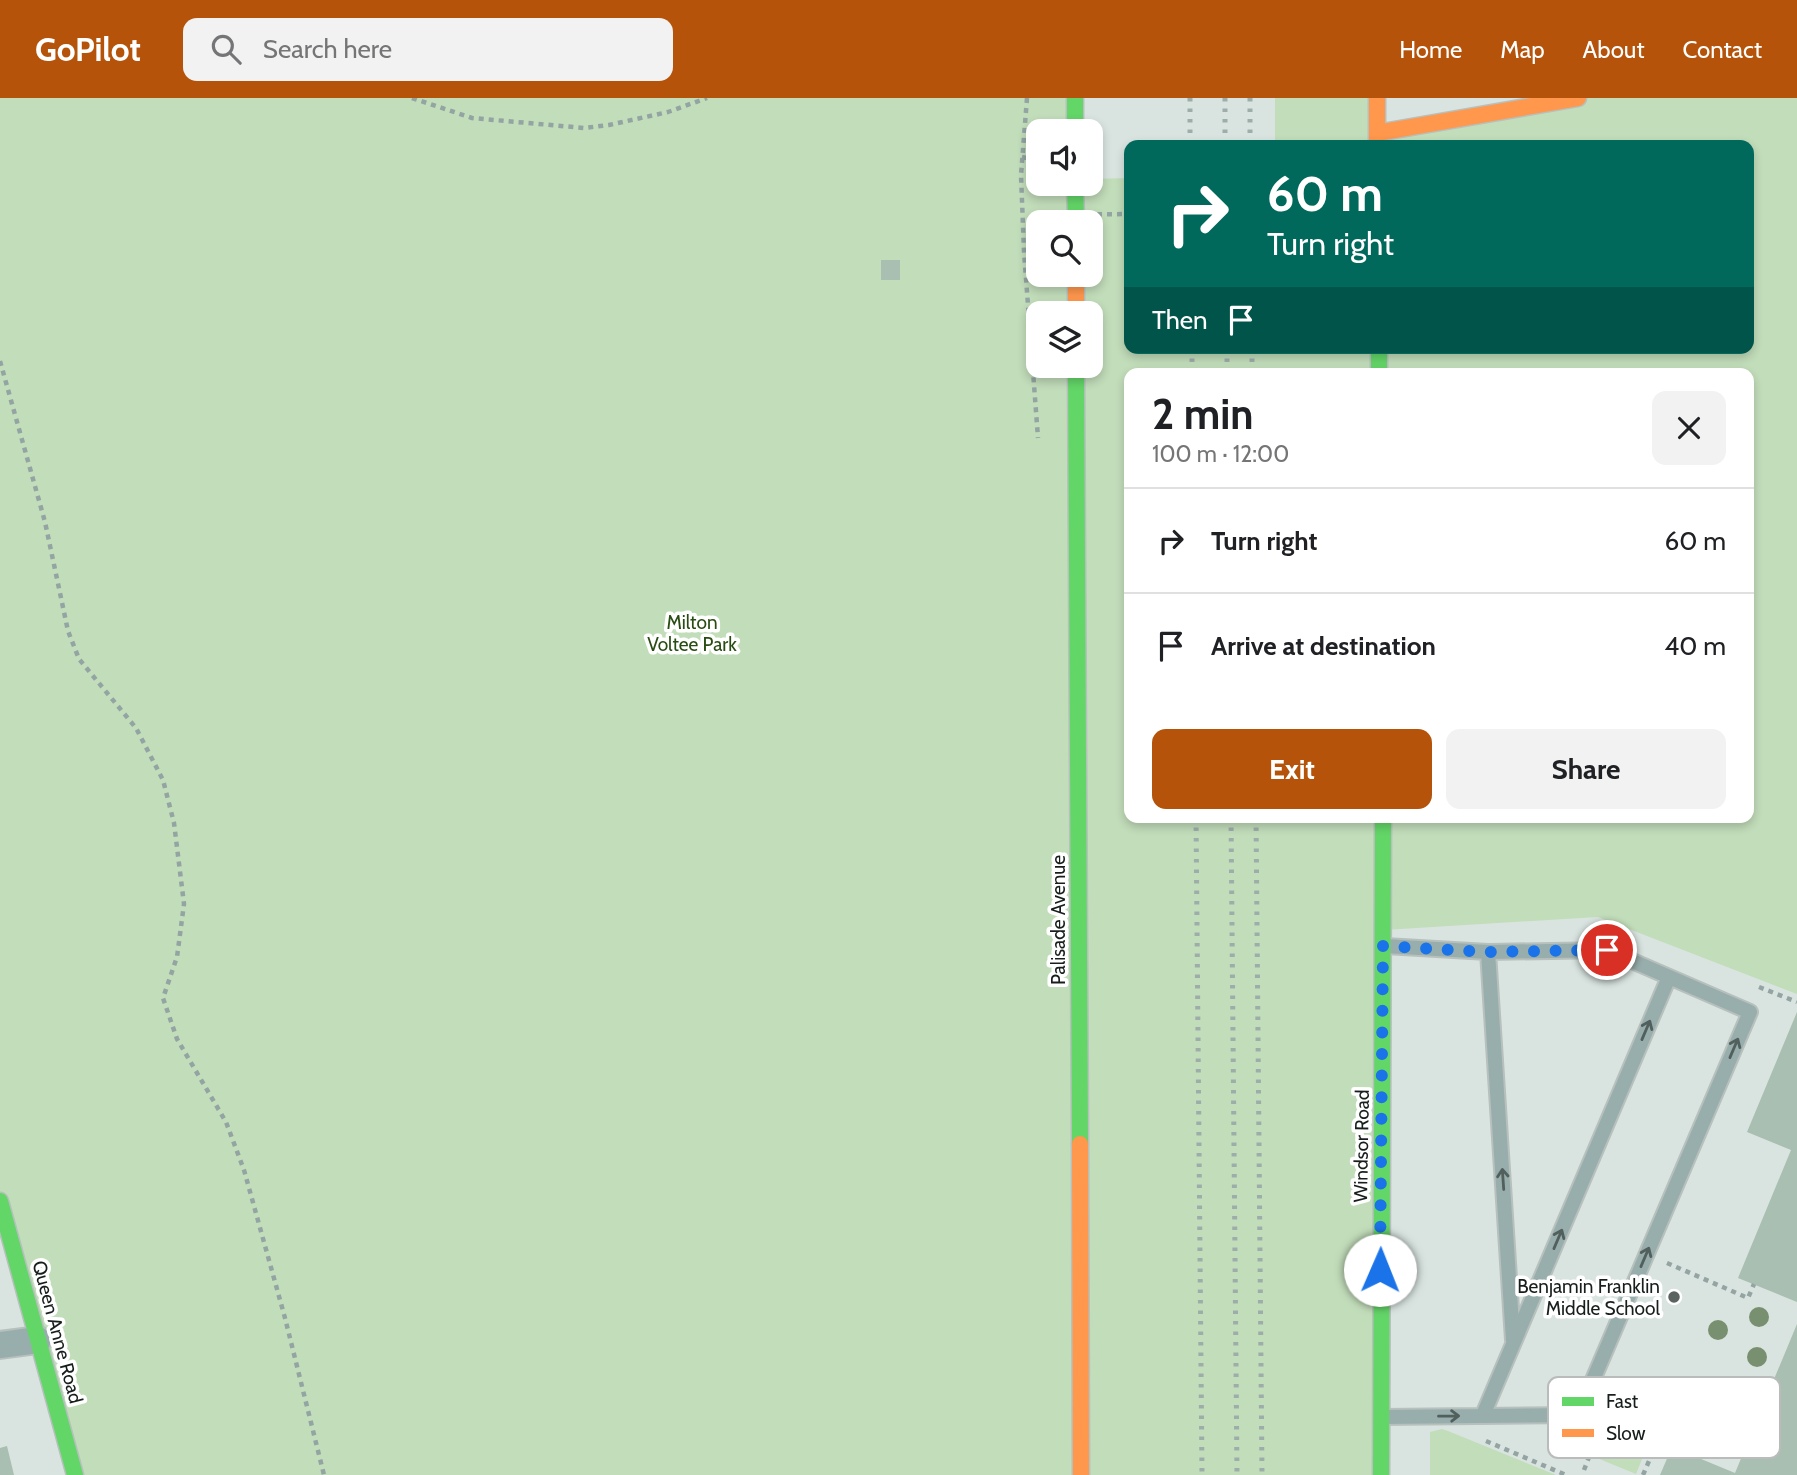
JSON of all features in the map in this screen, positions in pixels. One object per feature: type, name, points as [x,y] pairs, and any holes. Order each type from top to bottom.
[{"type":"street","points":[[1075,98],[1075,119]]},
{"type":"street","points":[[1377,98],[1377,139],[1578,98]]},
{"type":"street","name":"Palisade Avenue","points":[[1076,378],[1081,1475]]},
{"type":"street","name":"Windsor Road","points":[[1381,1475],[1383,823]]},
{"type":"street","name":"Queen Anne Road","points":[[0,1201],[75,1475]]},
{"type":"street","points":[[0,1345],[38,1340]]},
{"type":"lane","points":[[1383,946],[1488,952],[1607,950],[1750,1012],[1594,1377]]},
{"type":"lane","points":[[1488,952],[1513,1345]]},
{"type":"lane","points":[[1483,1415],[1669,977]]},
{"type":"lane","points":[[1380,1417],[1548,1415]]},
{"type":"path","points":[[412,98],[472,118],[584,128],[668,112],[707,98]]},
{"type":"path","points":[[1022,157],[1026,158]]},
{"type":"path","points":[[1103,214],[1124,214]]},
{"type":"path","points":[[0,361],[45,522],[68,631],[79,659],[136,728],[163,780],[174,823],[184,904],[177,957],[163,998],[177,1039],[226,1122],[244,1170],[285,1318],[324,1475]]},
{"type":"path","points":[[1667,1263],[1748,1298],[1754,1284]]},
{"type":"path","points":[[1643,1475],[1650,1458]]},
{"type":"green space","name":"Milton Voltee Park","points":[[0,98],[1075,98],[1075,119],[1026,119],[1026,196],[1103,196],[1103,179],[1124,178],[1124,354],[1754,354],[1754,140],[1275,140],[1275,98],[1377,98],[1377,132],[1578,98],[1797,98],[1797,994],[1598,917],[1384,930],[1381,1475],[75,1475],[0,1200]]},
{"type":"green space","points":[[1442,1429],[1556,1475],[1430,1475],[1430,1432]]},
{"type":"green space","points":[[1597,1458],[1642,1458],[1636,1474]]},
{"type":"building","points":[[881,260],[900,260],[900,280],[881,280]]},
{"type":"building","points":[[1797,1012],[1797,1302],[1738,1278],[1791,1150],[1747,1132]]},
{"type":"building","points":[[1797,1324],[1797,1475],[1660,1475],[1667,1458],[1699,1458],[1735,1473],[1741,1458],[1780,1458],[1780,1377],[1775,1377]]},
{"type":"building","points":[[7,1446],[14,1475],[0,1475],[0,1448]]},
{"type":"railway","points":[[1190,98],[1190,140]]},
{"type":"railway","points":[[1225,98],[1225,140]]},
{"type":"railway","points":[[1250,98],[1250,140]]},
{"type":"railway","points":[[1192,354],[1192,368]]},
{"type":"railway","points":[[1227,354],[1227,368]]},
{"type":"railway","points":[[1252,354],[1252,368]]},
{"type":"railway","points":[[1196,823],[1202,1475]]},
{"type":"railway","points":[[1231,823],[1237,1475]]},
{"type":"railway","points":[[1256,823],[1262,1475]]},
{"type":"traffic: fast","points":[[1075,98],[1075,119]]},
{"type":"traffic: fast","points":[[1075,196],[1076,210]]},
{"type":"traffic: fast","points":[[1379,354],[1379,368]]},
{"type":"traffic: fast","points":[[1076,378],[1080,1144]]},
{"type":"traffic: fast","points":[[1381,1475],[1383,823]]},
{"type":"traffic: fast","points":[[0,1201],[75,1475]]},
{"type":"traffic: slow","points":[[1377,98],[1377,140]]},
{"type":"traffic: slow","points":[[1377,133],[1578,98]]},
{"type":"traffic: slow","points":[[1076,287],[1076,301]]},
{"type":"traffic: slow","points":[[1080,1144],[1081,1475]]},
{"type":"place","name":"Benjamin Franklin Middle School","points":[[1674,1297]]},
{"type":"route","points":[[1380,1270],[1383,946],[1488,952],[1607,950]]}]
